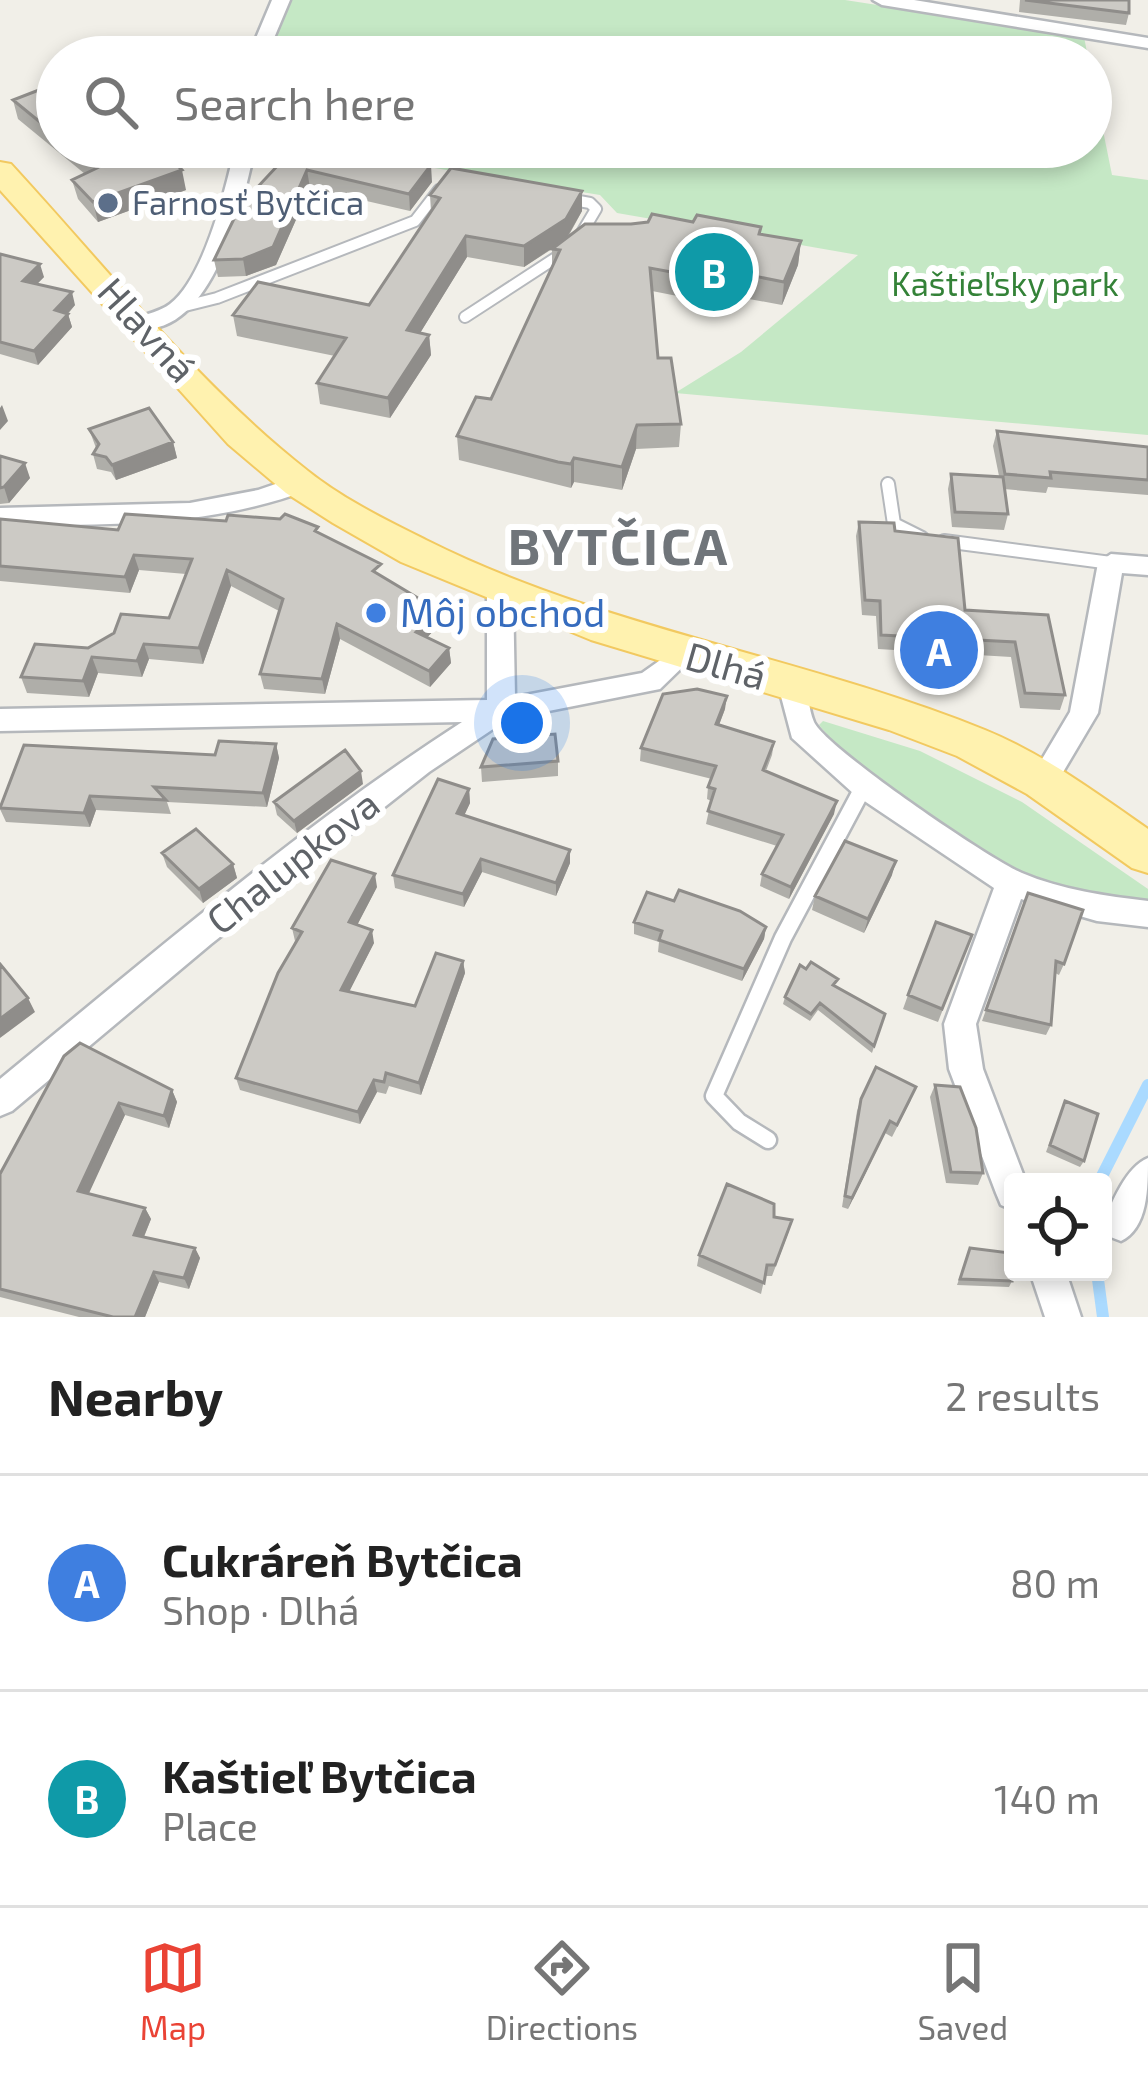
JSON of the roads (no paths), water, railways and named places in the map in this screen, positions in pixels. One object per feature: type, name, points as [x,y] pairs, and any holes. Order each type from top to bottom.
[{"type":"main road","name":"Hlavná","points":[[8,187],[143,323],[242,435],[299,484]]},
{"type":"main road","name":"Dlhá","points":[[299,484],[415,552],[500,590],[683,654],[973,744],[1043,781],[1148,854]]},
{"type":"street","points":[[266,36],[281,0]]},
{"type":"street","points":[[882,0],[951,4],[1148,43]]},
{"type":"street","points":[[143,323],[181,307],[235,195],[241,168]]},
{"type":"street","points":[[0,517],[215,510],[265,499],[299,484]]},
{"type":"street","points":[[1043,781],[1084,712],[1112,563],[1148,566]]},
{"type":"street","points":[[500,590],[501,710]]},
{"type":"street","points":[[0,720],[501,710],[650,682],[683,654]]},
{"type":"street","points":[[792,685],[802,730],[864,786],[1011,883],[1097,908],[1148,914]]},
{"type":"street","name":"Chalupkova","points":[[0,1100],[200,934],[419,764],[501,710]]},
{"type":"street","points":[[1005,1173],[966,1069],[960,1024],[1011,883]]},
{"type":"street","points":[[1120,1224],[1148,1175]]},
{"type":"street","points":[[1051,1281],[1064,1317]]},
{"type":"lane","points":[[181,307],[218,298],[415,221],[448,178]]},
{"type":"lane","points":[[465,317],[574,246],[596,209],[590,203],[550,196]]},
{"type":"lane","points":[[888,484],[893,524],[913,537],[1112,563]]},
{"type":"lane","points":[[768,1139],[739,1122],[715,1096],[744,1018],[864,786]]},
{"type":"waterway","points":[[1104,1173],[1148,1085]]},
{"type":"waterway","points":[[1098,1281],[1103,1317]]},
{"type":"place","name":"Farnosť Bytčica","points":[[108,203]]},
{"type":"place","name":"Kaštieľ Bytčica","points":[[714,272]]},
{"type":"place","name":"Môj obchod","points":[[376,613]]},
{"type":"place","name":"Cukráreň Bytčica","points":[[939,650]]},
{"type":"district","name":"BYTČICA","points":[[619,547]]},
{"type":"park label","name":"Kaštieľsky park","points":[[1005,284]]}]
